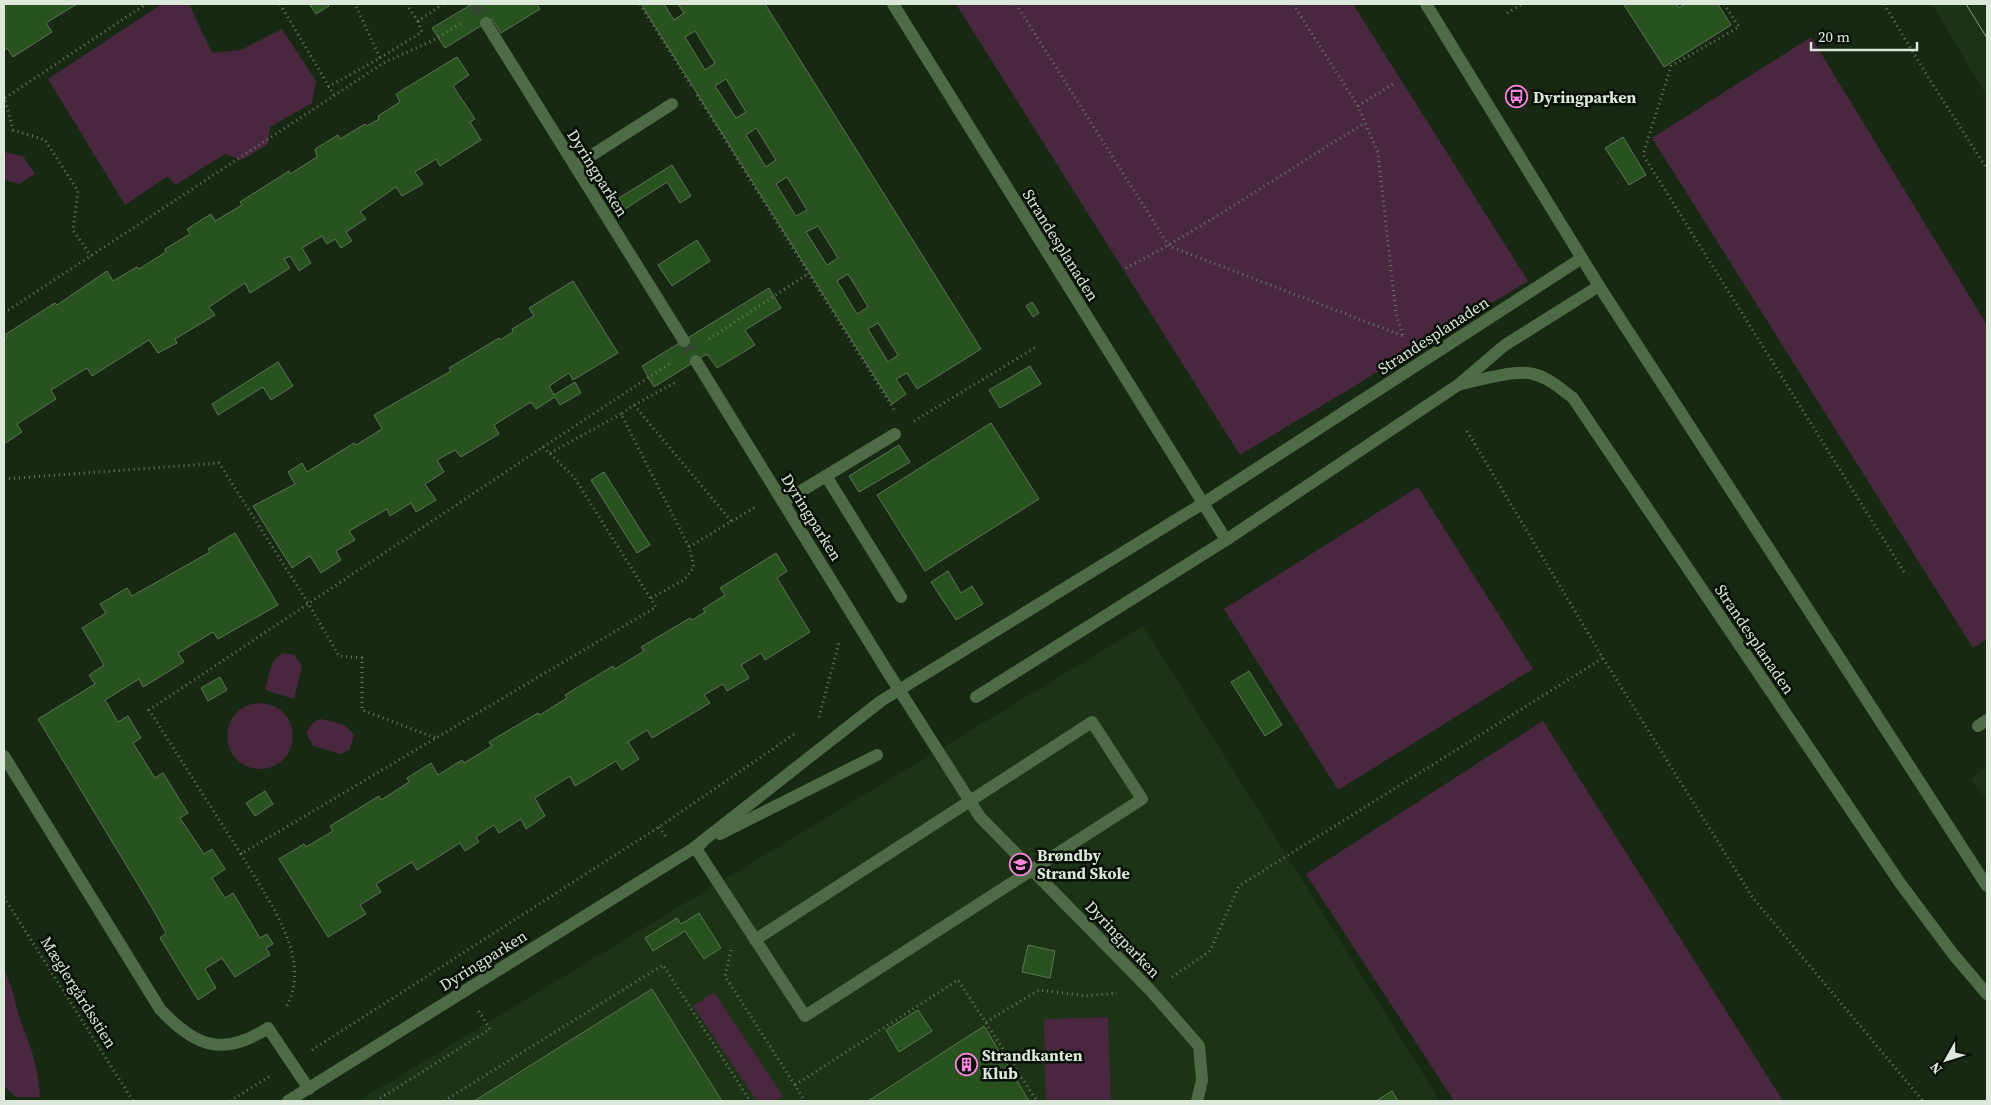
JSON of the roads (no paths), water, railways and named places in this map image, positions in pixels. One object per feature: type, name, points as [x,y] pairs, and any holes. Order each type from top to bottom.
[{"type":"street","name":"Strandesplanaden","points":[[893,4],[1226,540],[1458,385],[1505,345],[1599,286]]},
{"type":"street","points":[[1426,4],[1599,286],[1987,886]]},
{"type":"street","name":"Dyringparken","points":[[486,23],[684,341]]},
{"type":"street","points":[[575,166],[672,104]]},
{"type":"street","name":"Strandesplanaden","points":[[1202,504],[1582,258]]},
{"type":"street","name":"Dyringparken","points":[[696,361],[900,691],[980,816],[1152,991],[1199,1046],[1202,1080],[1197,1101]]},
{"type":"street","name":"Strandesplanaden","points":[[1458,385],[1496,376],[1532,373],[1553,383],[1573,398],[1873,843],[1953,954],[1987,994]]},
{"type":"street","points":[[780,498],[826,476],[895,434]]},
{"type":"street","points":[[826,476],[901,597]]},
{"type":"street","name":"Dyringparken","points":[[695,847],[881,701],[1202,504]]},
{"type":"street","points":[[976,697],[1226,540]]},
{"type":"street","points":[[695,847],[755,940],[805,1016],[1142,799],[1092,722],[755,940]]},
{"type":"street","name":"Dyringparken","points":[[288,1101],[695,847],[877,755]]},
{"type":"street","points":[[4,756],[160,1009],[179,1029],[199,1040],[227,1045],[249,1040],[268,1028],[309,1088]]},
{"type":"tunnel","points":[[475,4],[486,23]]},
{"type":"tunnel","points":[[684,341],[696,361]]},
{"type":"tram line","points":[[1966,4],[1987,38]]},
{"type":"place","name":"Dyringparken","points":[[1517,97]]},
{"type":"place","name":"Brøndby Strand Skole","points":[[1021,864]]},
{"type":"place","name":"Strandkanten Klub","points":[[966,1064]]}]
